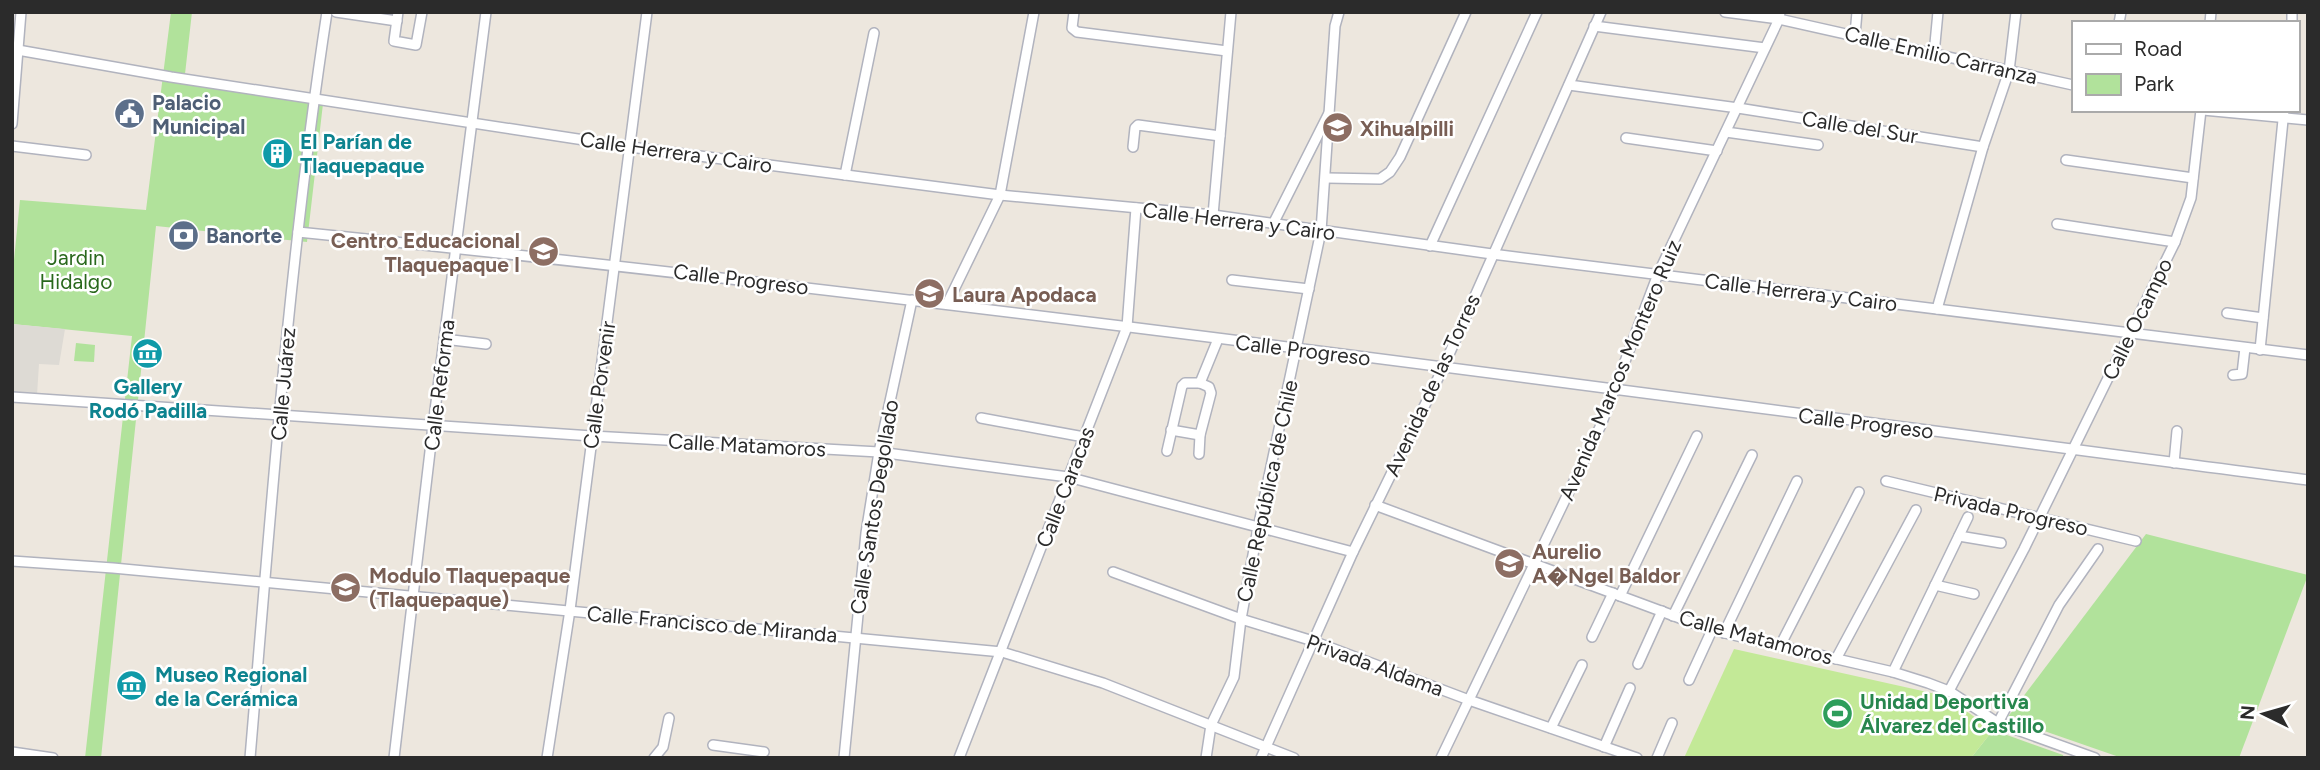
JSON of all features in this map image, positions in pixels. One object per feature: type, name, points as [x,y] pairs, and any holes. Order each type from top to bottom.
[{"type":"street","points":[[12,124],[15,50],[21,12]]},
{"type":"street","name":"Calle Juárez","points":[[250,758],[279,414],[298,232],[327,12]]},
{"type":"street","points":[[336,12],[398,17],[394,41],[416,45],[422,12]]},
{"type":"street","name":"Calle Reforma","points":[[394,758],[486,12]]},
{"type":"street","name":"Calle Porvenir","points":[[547,758],[570,610],[647,12]]},
{"type":"street","points":[[947,304],[1000,195],[1034,12]]},
{"type":"street","points":[[1074,12],[1072,28],[1077,32],[1227,51]]},
{"type":"street","points":[[1213,215],[1231,12]]},
{"type":"street","name":"Calle República de Chile","points":[[1206,758],[1211,725],[1234,677],[1241,619],[1258,528],[1321,231],[1335,26],[1339,12]]},
{"type":"street","points":[[1326,178],[1380,179],[1390,172],[1400,158],[1466,12]]},
{"type":"street","points":[[1430,246],[1538,12]]},
{"type":"street","name":"Avenida de las Torres","points":[[1262,758],[1353,552],[1443,368],[1601,12]]},
{"type":"street","name":"Calle Emilio Carranza","points":[[1725,12],[1780,16],[2072,85]]},
{"type":"street","points":[[1855,35],[1857,12]]},
{"type":"street","points":[[1934,54],[1938,12]]},
{"type":"street","points":[[1937,309],[1983,147],[2009,71],[2016,12]]},
{"type":"street","name":"Avenida Marcos Montero Ruiz","points":[[1441,758],[1601,425],[1658,274],[1780,16]]},
{"type":"street","points":[[1594,26],[1765,48]]},
{"type":"street","points":[[845,175],[874,33]]},
{"type":"street","name":"Calle Herrera y Cairo","points":[[15,50],[171,77],[630,147],[1000,195],[1213,215],[1492,254],[2308,355]]},
{"type":"street","name":"Calle del Sur","points":[[1569,85],[1738,108],[1983,147]]},
{"type":"street","points":[[1273,224],[1331,108]]},
{"type":"street","name":"Calle Ocampo","points":[[1949,691],[2039,518],[2175,242],[2191,198],[2202,112]]},
{"type":"street","points":[[2243,112],[2284,114],[2308,120]]},
{"type":"street","points":[[2260,349],[2284,114]]},
{"type":"street","points":[[1133,147],[1135,128],[1138,125],[1220,136]]},
{"type":"street","points":[[1726,132],[1818,145]]},
{"type":"street","points":[[1626,138],[1717,151]]},
{"type":"street","points":[[12,146],[86,155]]},
{"type":"street","points":[[2066,160],[2193,178]]},
{"type":"street","name":"Calle Caracas","points":[[959,758],[1126,327],[1136,208]]},
{"type":"street","points":[[2057,224],[2175,242]]},
{"type":"street","name":"Calle Progreso","points":[[298,232],[615,264],[947,304],[2308,480]]},
{"type":"street","points":[[1232,280],[1309,289]]},
{"type":"street","name":"Calle Santos Degollado","points":[[844,758],[866,533],[879,452],[912,300]]},
{"type":"street","points":[[2227,313],[2263,318]]},
{"type":"street","points":[[444,339],[486,344]]},
{"type":"street","points":[[1200,383],[1219,339]]},
{"type":"street","points":[[2233,374],[2242,374],[2245,348]]},
{"type":"street","points":[[1167,451],[1182,386],[1185,383],[1200,383],[1209,387],[1211,393],[1200,435],[1199,454]]},
{"type":"street","name":"Calle Matamoros","points":[[12,397],[131,407],[139,404],[433,426],[879,452],[1068,477],[1353,552]]},
{"type":"street","points":[[981,418],[1084,437]]},
{"type":"street","points":[[1171,430],[1200,435]]},
{"type":"street","points":[[2174,463],[2177,431]]},
{"type":"street","points":[[1592,637],[1617,595],[1697,436]]},
{"type":"street","points":[[1673,616],[1752,455]]},
{"type":"street","points":[[1724,633],[1797,481]]},
{"type":"street","name":"Privada Progreso","points":[[1886,481],[2136,541]]},
{"type":"street","points":[[1780,646],[1859,492]]},
{"type":"street","name":"Calle Matamoros","points":[[1375,505],[1712,630],[1893,672],[1949,691],[1998,723],[2072,753],[2095,758]]},
{"type":"street","points":[[1836,659],[1916,510]]},
{"type":"street","points":[[1893,672],[1968,517]]},
{"type":"street","name":"Privada Progreso","points":[[1959,536],[2001,543]]},
{"type":"street","points":[[1998,723],[2059,605],[2098,549]]},
{"type":"street","name":"Calle Francisco de Miranda","points":[[12,561],[570,610],[1002,652],[1103,683],[1294,758]]},
{"type":"street","name":"Privada Aldama","points":[[1113,572],[1637,758]]},
{"type":"street","points":[[1935,584],[1974,594]]},
{"type":"street","points":[[1639,664],[1662,611]]},
{"type":"street","points":[[1689,680],[1712,630]]},
{"type":"street","points":[[1551,728],[1582,665]]},
{"type":"street","points":[[1604,747],[1630,688]]},
{"type":"street","points":[[654,758],[663,747],[669,718]]},
{"type":"street","points":[[1657,758],[1672,723]]},
{"type":"street","points":[[713,745],[764,752]]},
{"type":"street","points":[[726,758],[728,746]]},
{"type":"street","points":[[12,752],[53,758]]},
{"type":"green space","name":"Jardin Hidalgo","points":[[171,12],[192,12],[185,74],[324,95],[307,242],[156,226],[101,758],[85,758],[132,336],[12,324],[12,280],[20,200],[146,210]]},
{"type":"green space","points":[[76,343],[95,345],[94,362],[74,361]]},
{"type":"green space","points":[[2146,534],[2308,575],[2239,758],[2122,758],[2007,718]]},
{"type":"green space","name":"Unidad Deportiva Álvarez del Castillo","points":[[1734,649],[1945,696],[1993,730],[1971,758],[1684,758]]},
{"type":"green space","points":[[1993,730],[2063,755],[2064,758],[1971,758]]},
{"type":"shaded area","points":[[12,324],[65,329],[59,365],[39,364],[37,395],[12,393]]},
{"type":"place","name":"Palacio Municipal","points":[[129,114]]},
{"type":"place","name":"Xihualpilli","points":[[1337,128]]},
{"type":"place","name":"El Parían de Tlaquepaque","points":[[277,153]]},
{"type":"place","name":"Banorte","points":[[183,235]]},
{"type":"place","name":"Centro Educacional Tlaquepaque I","points":[[543,252]]},
{"type":"place","name":"Laura Apodaca","points":[[929,294]]},
{"type":"place","name":"Gallery Rodó Padilla","points":[[148,354]]},
{"type":"place","name":"Aurelio A�Ngel Baldor","points":[[1509,563]]},
{"type":"place","name":"Modulo Tlaquepaque (Tlaquepaque)","points":[[346,587]]},
{"type":"place","name":"Museo Regional de la Cerámica","points":[[132,686]]},
{"type":"place","name":"Unidad Deportiva Álvarez del Castillo","points":[[1837,713]]}]
